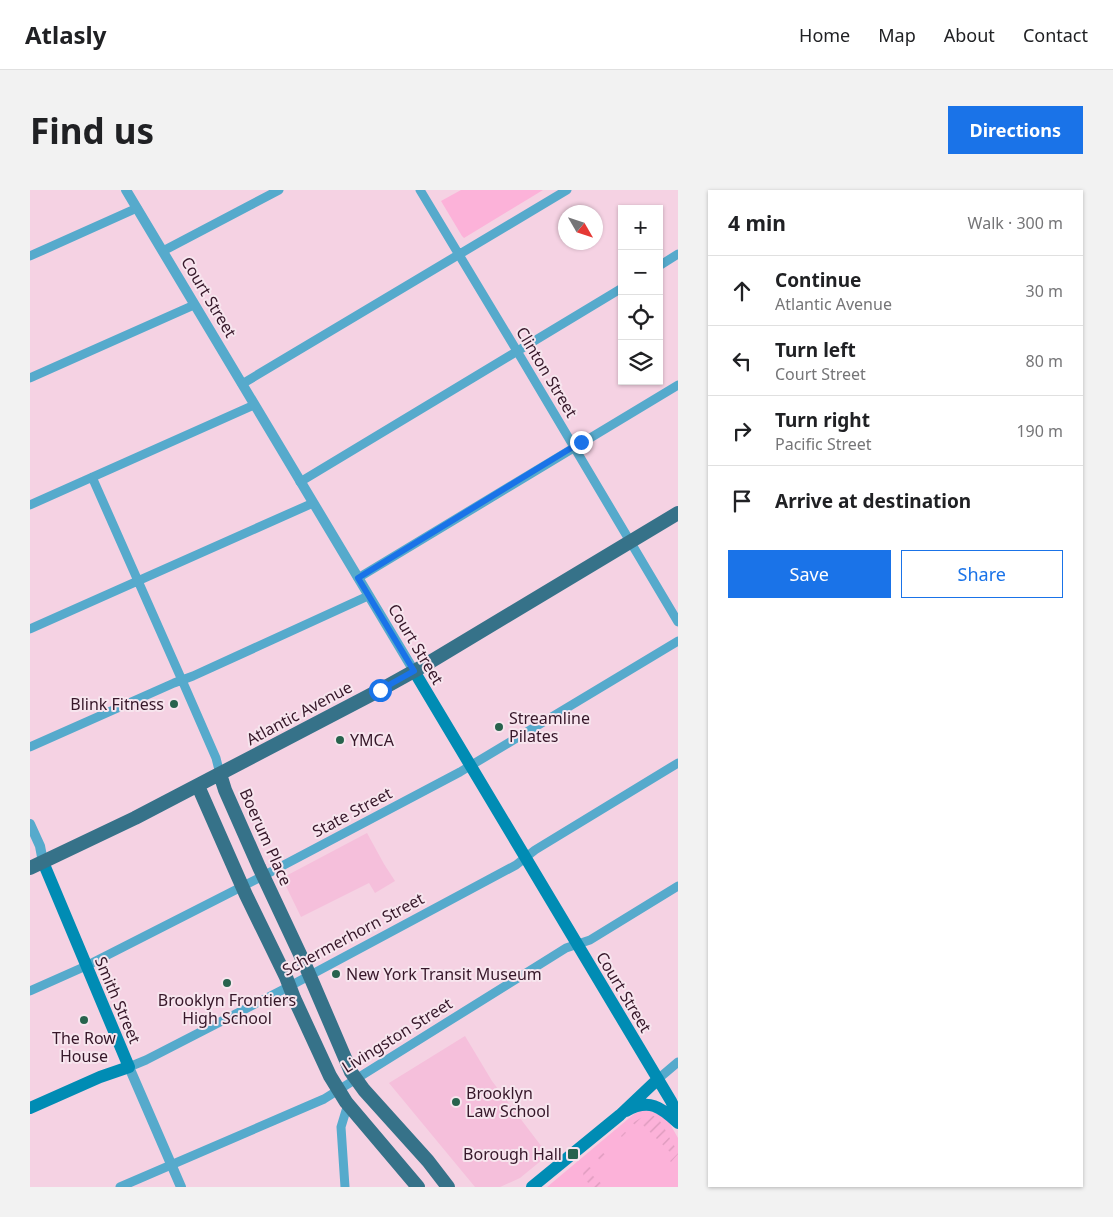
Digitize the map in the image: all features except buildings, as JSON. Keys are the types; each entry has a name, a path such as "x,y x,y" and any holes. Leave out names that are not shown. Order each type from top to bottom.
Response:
{"main road":[{"name":"Atlantic Avenue","path":"36,865 198,786 414,671 678,513"},
{"name":"Court Street","path":"414,671 658,1079 678,1116"},
{"name":"Boerum Place","path":"220,774 262,876 348,1065 364,1090 428,1161 448,1187"},
{"path":"198,786 330,1076 348,1104 418,1187"},
{"name":"Smith Street","path":"36,865 86,966 129,1067"},
{"name":"Schermerhorn Street","path":"30,1108 100,1077 129,1067"},
{"path":"532,1187 620,1115 658,1079"},
{"path":"620,1115 637,1106 651,1105 661,1108 678,1123"}],"street":[{"name":"Court Street","path":"126,190 414,671"},
{"path":"163,251 279,190"},
{"name":"Clinton Street","path":"420,190 678,622"},
{"path":"242,384 568,190"},
{"path":"30,256 137,208"},
{"path":"663,263 678,254"},
{"path":"300,482 618,290"},
{"path":"30,378 194,305"},
{"path":"358,578 678,385"},
{"path":"30,505 254,405"},
{"name":"Boerum Place","path":"92,477 216,758 220,774"},
{"path":"30,629 313,503"},
{"path":"30,746 368,596"},
{"name":"State Street","path":"30,991 86,966 460,772 678,640"},
{"name":"Schermerhorn Street","path":"129,1067 290,986 516,865 536,850 678,763"},
{"name":"Smith Street","path":"30,824 40,846 36,865"},
{"name":"Livingston Street","path":"120,1187 324,1099 566,948 590,940 678,886"},
{"path":"658,1079 678,1062"},
{"name":"Smith Street","path":"129,1067 182,1187"},
{"path":"345,1187 341,1127 348,1104"}],"shaded area":[{"path":"461,190 543,190 464,238 441,201"},
{"path":"367,833 395,881 375,893 369,883 301,917 282,878"},
{"name":"Brooklyn Law School","path":"465,1036 492,1081 548,1155 520,1178 500,1187 475,1187 389,1083"},
{"path":"644,1109 666,1117 678,1138 678,1187 547,1187 634,1114"},
{"path":"650,1115 659,1120 667,1133 659,1141 642,1124 625,1141 621,1136 625,1132 629,1135 637,1127 633,1123"},
{"path":"669,1137 678,1152 671,1162 669,1160 673,1155 662,1144"},
{"path":"602,1152 609,1158 592,1175 605,1187 593,1187 584,1179 583,1172 588,1166 592,1169 601,1161 597,1157"}],"place":[{"name":"Blink Fitness","path":"174,704"},
{"name":"Streamline Pilates","path":"499,727"},
{"name":"YMCA","path":"340,740"},
{"name":"New York Transit Museum","path":"336,974"},
{"name":"Brooklyn Frontiers High School","path":"227,983"},
{"name":"The Row House","path":"84,1020"},
{"name":"Brooklyn Law School","path":"456,1102"},
{"name":"Borough Hall","path":"573,1154"}],"route":[{"path":"380,690 414,671 358,578 581,442"}]}
